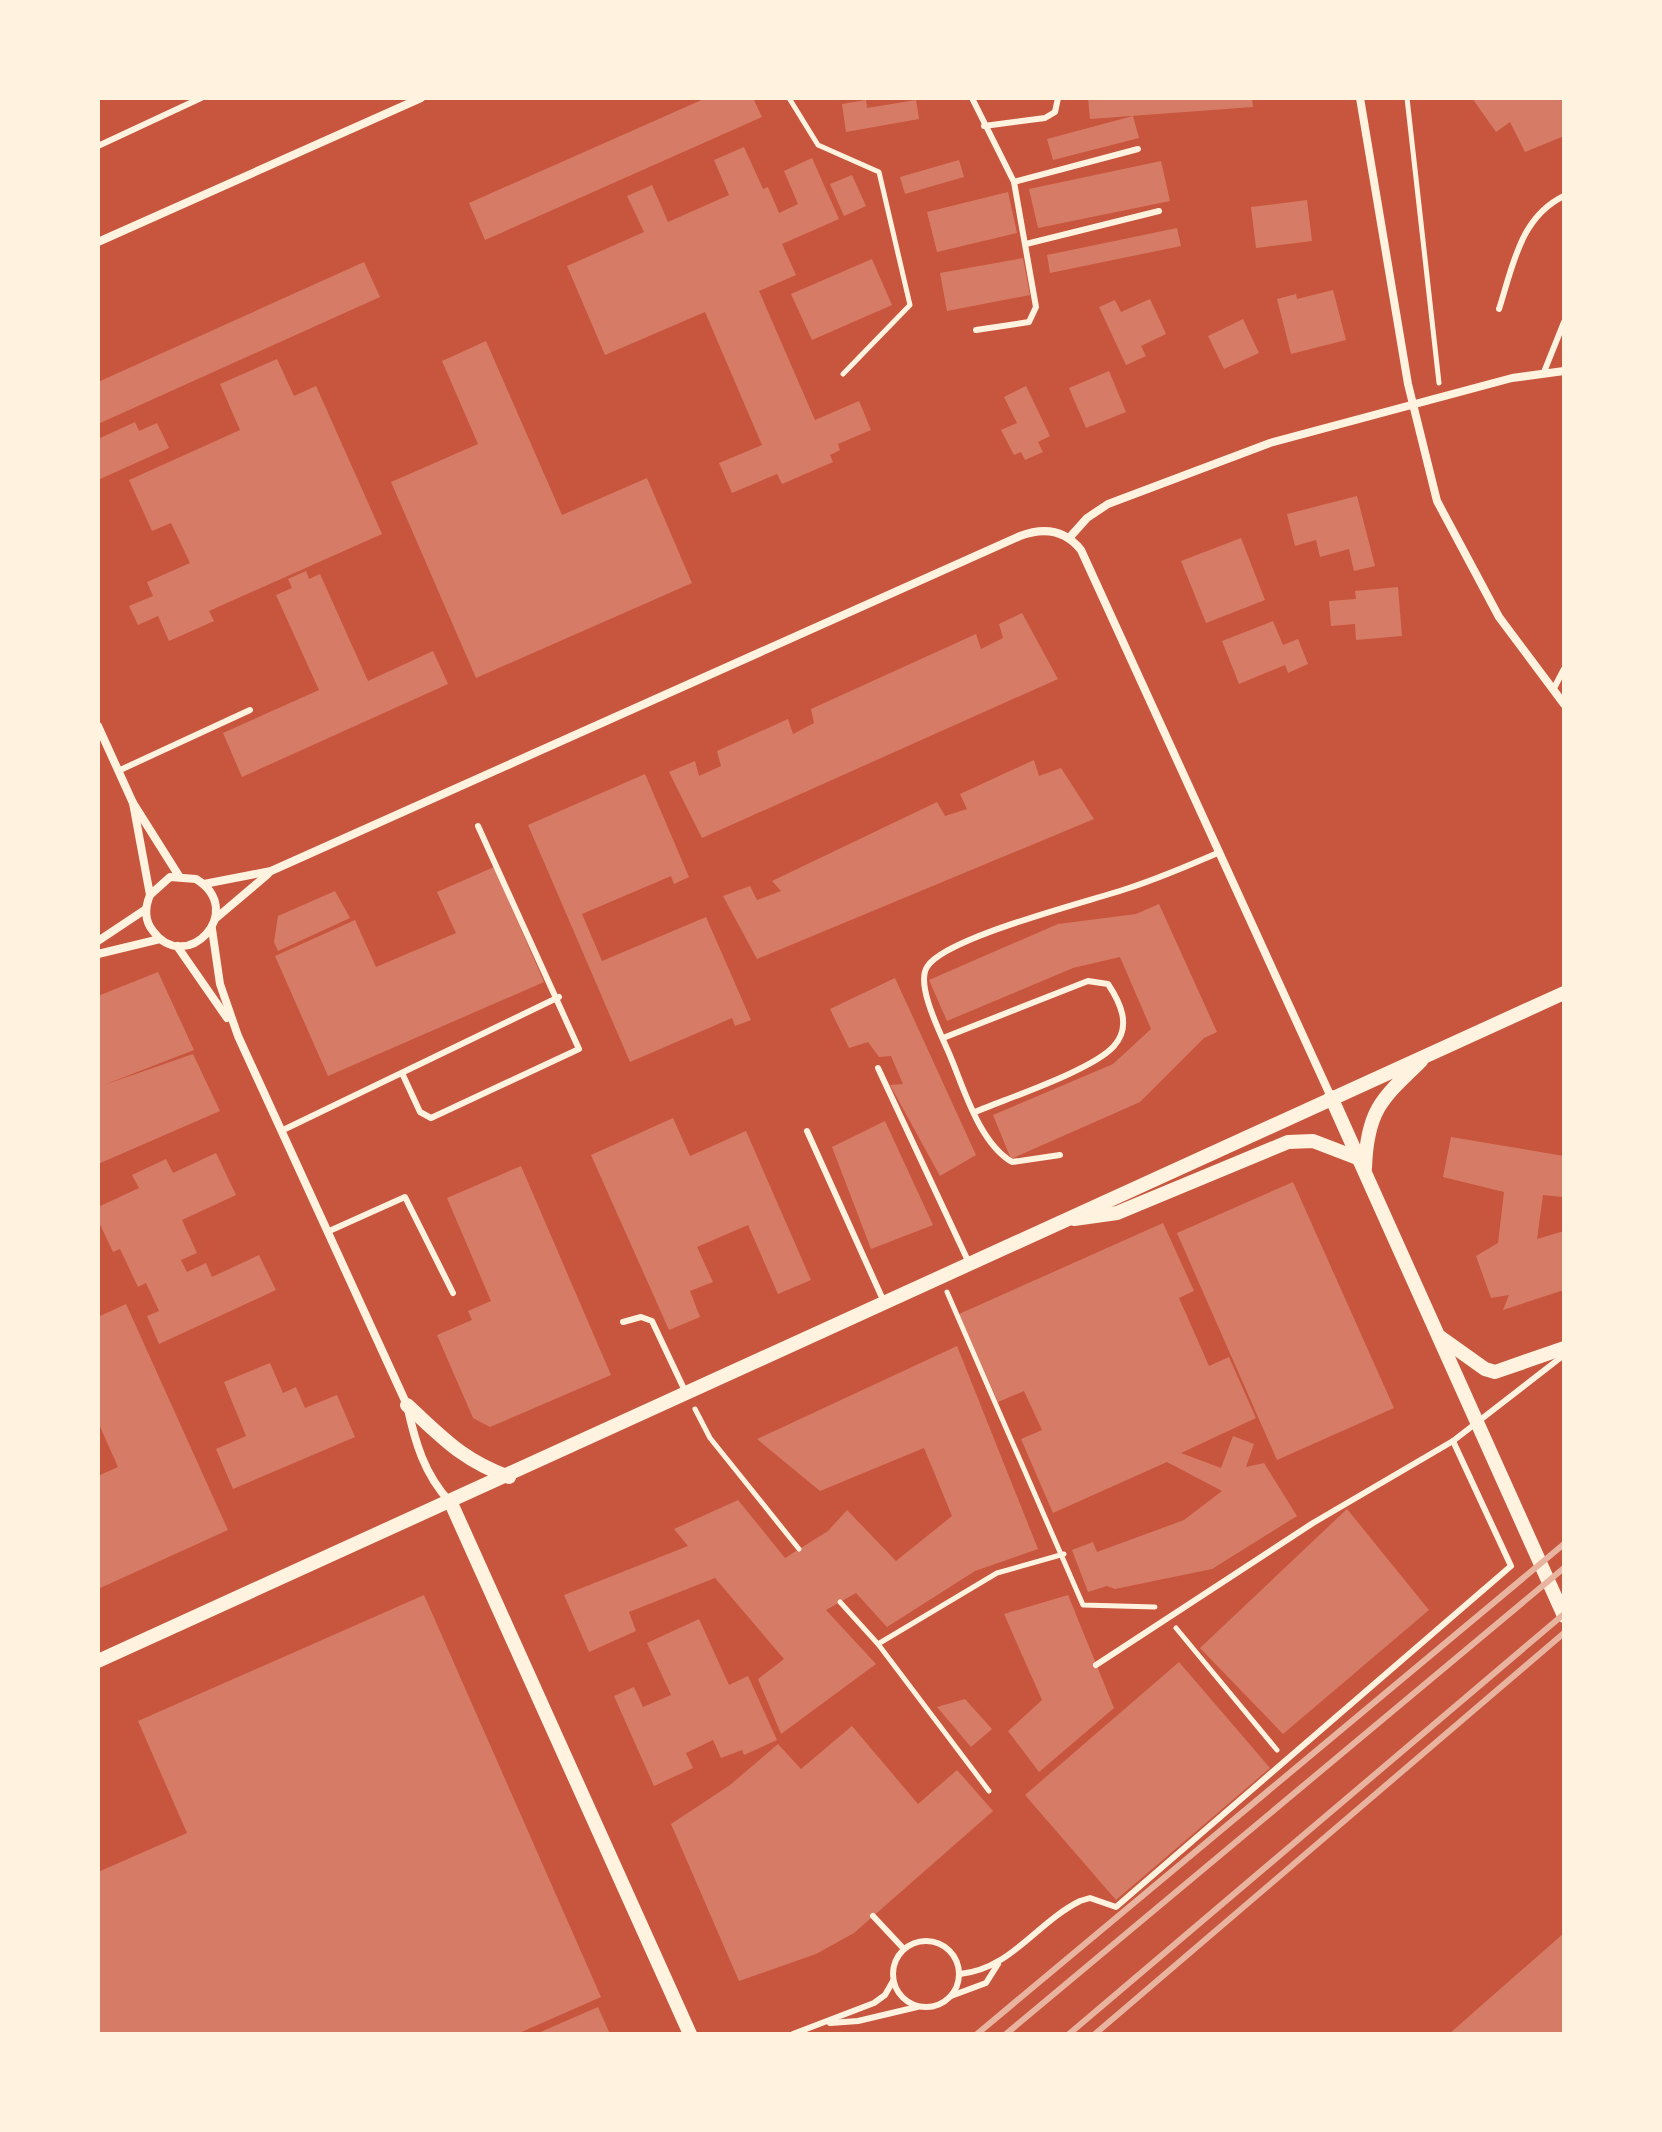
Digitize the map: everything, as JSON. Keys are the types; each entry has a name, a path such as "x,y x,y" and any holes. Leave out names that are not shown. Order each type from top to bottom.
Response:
{"street":[{"path":"98,242 421,98"},
{"path":"1360,98 1412,407 1437,501 1499,617 1564,704"},
{"path":"1070,537 1108,504 1270,443 1544,372 1564,371"},
{"path":"212,929 197,943 177,946 160,939 149,926 146,909 150,895 162,881 179,876 204,884 271,871 1020,536 1058,532 1070,537 1081,550 1220,852 1564,1616"},
{"path":"98,726 133,803 179,876"},
{"path":"133,803 150,895"},
{"path":"215,919 271,871"},
{"path":"204,884 214,899 212,929 220,984 238,1036 407,1405 415,1445 433,1484 451,1503 690,2034"},
{"path":"98,941 146,909"},
{"path":"98,954 160,939"},
{"path":"177,946 238,1036"},
{"path":"98,1661 509,1477 940,1276 1564,993"},
{"path":"1362,1165 1373,1113 1385,1095 1430,1053"},
{"path":"1060,1221 1117,1213 1288,1142 1313,1141 1362,1165"},
{"path":"1440,1337 1485,1369 1495,1372 1564,1348"},
{"path":"407,1405 448,1446 485,1468 509,1477"}],"lane":[{"path":"98,146 201,98"},
{"path":"972,98 1014,182 1035,315 1029,322 976,330"},
{"path":"984,126 1045,118 1055,112 1058,98"},
{"path":"1014,182 1138,149"},
{"path":"1499,309 1527,227 1538,212 1564,196"},
{"path":"1026,244 1159,211"},
{"path":"1544,372 1564,322"},
{"path":"1553,690 1564,669"},
{"path":"118,771 250,710"},
{"path":"402,1073 420,1112 431,1118 574,1054 579,1049 579,1042 559,997 478,826"},
{"path":"1060,1155 1012,1162 993,1145 975,1112 923,988 926,968 942,953 1009,926 1152,881 1220,852"},
{"path":"943,1038 1088,981 1108,984 1121,1004 1123,1026 1116,1045 1097,1059 975,1112"},
{"path":"281,1131 559,997"},
{"path":"878,1068 969,1263"},
{"path":"807,1131 884,1302"},
{"path":"327,1232 405,1197 453,1293"},
{"path":"623,1322 641,1317 652,1321 687,1394"},
{"path":"1096,1665 1313,1523 1453,1441 1564,1355"},
{"path":"826,2023 858,2021 931,2007 986,1983 998,1964 1080,1901 1090,1898 1116,1907 1288,1762 1511,1566 1453,1441"},
{"path":"873,1916 903,1948"},
{"path":"919,2007 899,1994 893,1981 893,1967 903,1948 923,1940 937,1942 949,1949 957,1960 960,1974 951,1996"},
{"path":"960,1974 998,1964"},
{"path":"793,2034 874,2003 885,1995 893,1981"}],"path":[{"path":"789,98 818,145 879,172 910,305 843,374"},
{"path":"1407,98 1441,398"},
{"path":"940,1276 1064,1554 1083,1605 1155,1607 1288,1762"},
{"path":"687,1394 710,1438 799,1549"},
{"path":"878,1644 997,1573 1064,1554"},
{"path":"840,1602 878,1644 989,1791"}],"building":[{"path":"706,98 753,98 762,117 485,240 469,203"},
{"path":"1088,98 1252,98 1253,107 1090,119"},
{"path":"1472,98 1564,98 1564,136 1525,152 1510,122 1496,132"},
{"path":"866,100 867,108 916,100 919,119 846,132 842,104"},
{"path":"1133,116 1139,138 1053,160 1047,139"},
{"path":"744,147 763,189 768,187 779,213 798,204 784,171 812,158 839,219 782,244 796,275 759,291 815,420 859,401 871,430 838,444 840,450 830,455 833,462 782,484 777,474 732,493 719,463 762,445 705,312 605,355 567,266 644,232 627,196 652,185 668,222 729,195 714,160"},
{"path":"959,160 964,177 905,194 900,177"},
{"path":"1161,161 1170,201 1038,228 1029,189"},
{"path":"852,175 866,206 844,216 830,184"},
{"path":"1008,192 1017,233 937,252 927,212"},
{"path":"1307,200 1312,241 1256,248 1251,207"},
{"path":"1177,228 1181,246 1050,273 1047,255"},
{"path":"1023,258 1030,295 947,311 940,273"},
{"path":"872,259 892,305 812,340 791,294"},
{"path":"364,262 380,297 98,424 98,382"},
{"path":"1333,290 1346,340 1291,354 1277,299 1296,294 1297,299"},
{"path":"1150,299 1166,334 1141,346 1146,356 1126,365 1099,307 1115,300 1121,312"},
{"path":"1243,319 1259,353 1224,369 1208,336"},
{"path":"486,341 562,515 647,478 692,583 476,678 391,482 478,444 442,361"},
{"path":"277,359 294,396 316,386 382,534 209,611 214,621 169,641 158,616 138,625 129,606 153,596 147,582 190,563 171,523 152,531 129,480 240,430 220,384"},
{"path":"1109,371 1126,412 1086,428 1069,388"},
{"path":"1026,386 1050,436 1038,442 1043,452 1025,460 1021,452 1014,455 1001,430 1017,423 1004,397"},
{"path":"135,422 139,431 157,423 169,448 98,480 98,439"},
{"path":"1357,496 1375,566 1354,571 1349,549 1320,557 1316,540 1295,546 1287,514"},
{"path":"1241,538 1265,600 1206,623 1181,561"},
{"path":"306,571 309,579 320,574 368,681 433,651 448,684 242,777 223,733 319,690 276,595 292,588 288,579"},
{"path":"1398,587 1402,636 1356,640 1355,624 1331,626 1329,601 1356,599 1355,591"},
{"path":"1022,613 1058,679 702,838 669,772 695,761 699,776 721,766 717,751 788,719 793,734 814,723 811,709 976,634 981,649 1003,638 999,624"},
{"path":"1273,621 1283,645 1298,639 1308,664 1288,673 1285,665 1239,684 1222,641"},
{"path":"1034,760 1039,776 1061,768 1094,819 757,959 723,896 750,886 757,900 781,891 772,881 937,802 945,816 967,809 960,794"},
{"path":"645,774 689,877 674,884 671,876 582,914 602,961 706,917 751,1020 735,1026 732,1018 630,1062 528,825"},
{"path":"494,867 544,982 328,1076 275,956 355,920 376,967 456,933 437,892"},
{"path":"335,891 350,918 278,951 274,942 278,916"},
{"path":"1159,904 1217,1032 1204,1038 1140,1102 1011,1159 993,1115 1113,1064 1151,1029 1120,957 1073,968 947,1021 929,980 1058,924 1136,914"},
{"path":"158,972 194,1050 101,1086 193,1054 220,1111 98,1164 98,996"},
{"path":"895,978 976,1155 940,1176 890,1085 903,1084 891,1056 879,1057 868,1042 849,1048 830,1009"},
{"path":"673,1118 690,1156 746,1131 811,1280 778,1294 748,1225 697,1247 713,1282 690,1291 700,1317 669,1330 591,1155"},
{"path":"885,1121 933,1225 871,1249 832,1147"},
{"path":"1451,1137 1564,1156 1563,1197 1543,1195 1537,1239 1564,1231 1564,1290 1503,1310 1509,1295 1491,1298 1476,1256 1498,1243 1504,1192 1443,1177"},
{"path":"216,1153 236,1195 182,1220 197,1253 181,1260 187,1272 206,1263 212,1277 259,1255 276,1290 159,1344 147,1316 159,1311 146,1283 138,1287 120,1249 113,1252 98,1220 98,1207 139,1188 132,1175 166,1159 173,1173"},
{"path":"521,1166 611,1375 490,1427 473,1418 437,1335 472,1320 468,1311 491,1301 447,1198"},
{"path":"1293,1182 1394,1408 1277,1460 1177,1233"},
{"path":"1163,1223 1194,1291 1179,1298 1209,1366 1229,1357 1256,1418 1181,1453 1221,1468 1233,1436 1254,1444 1246,1467 1264,1463 1297,1516 1212,1569 1115,1589 1107,1586 1088,1592 1072,1550 1093,1542 1097,1552 1184,1520 1222,1491 1167,1462 1053,1513 1021,1439 1042,1430 1024,1391 998,1402 959,1314"},
{"path":"126,1304 228,1530 98,1589 98,1476 118,1467 98,1422 98,1317"},
{"path":"957,1346 1038,1549 975,1571 887,1627 856,1593 826,1610 876,1664 781,1734 758,1679 784,1659 715,1578 629,1612 636,1631 589,1652 564,1595 688,1546 674,1529 738,1500 785,1558 828,1531 847,1510 896,1561 952,1516 924,1448 820,1491 757,1439"},
{"path":"270,1363 283,1393 296,1387 305,1408 337,1395 355,1437 233,1489 216,1449 246,1436 224,1382"},
{"path":"1347,1509 1429,1610 1283,1734 1200,1648"},
{"path":"424,1595 601,1997 517,2034 98,2034 98,1872 187,1833 138,1721"},
{"path":"1068,1595 1114,1708 1039,1772 1008,1731 1042,1700 1004,1614"},
{"path":"699,1619 729,1685 748,1676 777,1740 744,1755 742,1750 721,1758 713,1740 686,1753 693,1768 654,1786 614,1696 634,1687 643,1707 671,1695 647,1643"},
{"path":"1179,1662 1270,1768 1116,1900 1025,1795"},
{"path":"965,1699 992,1729 971,1747 937,1707"},
{"path":"852,1726 918,1804 957,1770 993,1811 854,1933 816,1954 739,1981 671,1824 730,1785 778,1744 801,1769"},
{"path":"1564,1933 1564,2034 1449,2034"},
{"path":"598,2007 610,2034 536,2034"}],"railway":[{"path":"977,2034 1564,1544"},
{"path":"1006,2034 1564,1568"},
{"path":"1069,2034 1564,1614"},
{"path":"1095,2034 1564,1633"}]}
